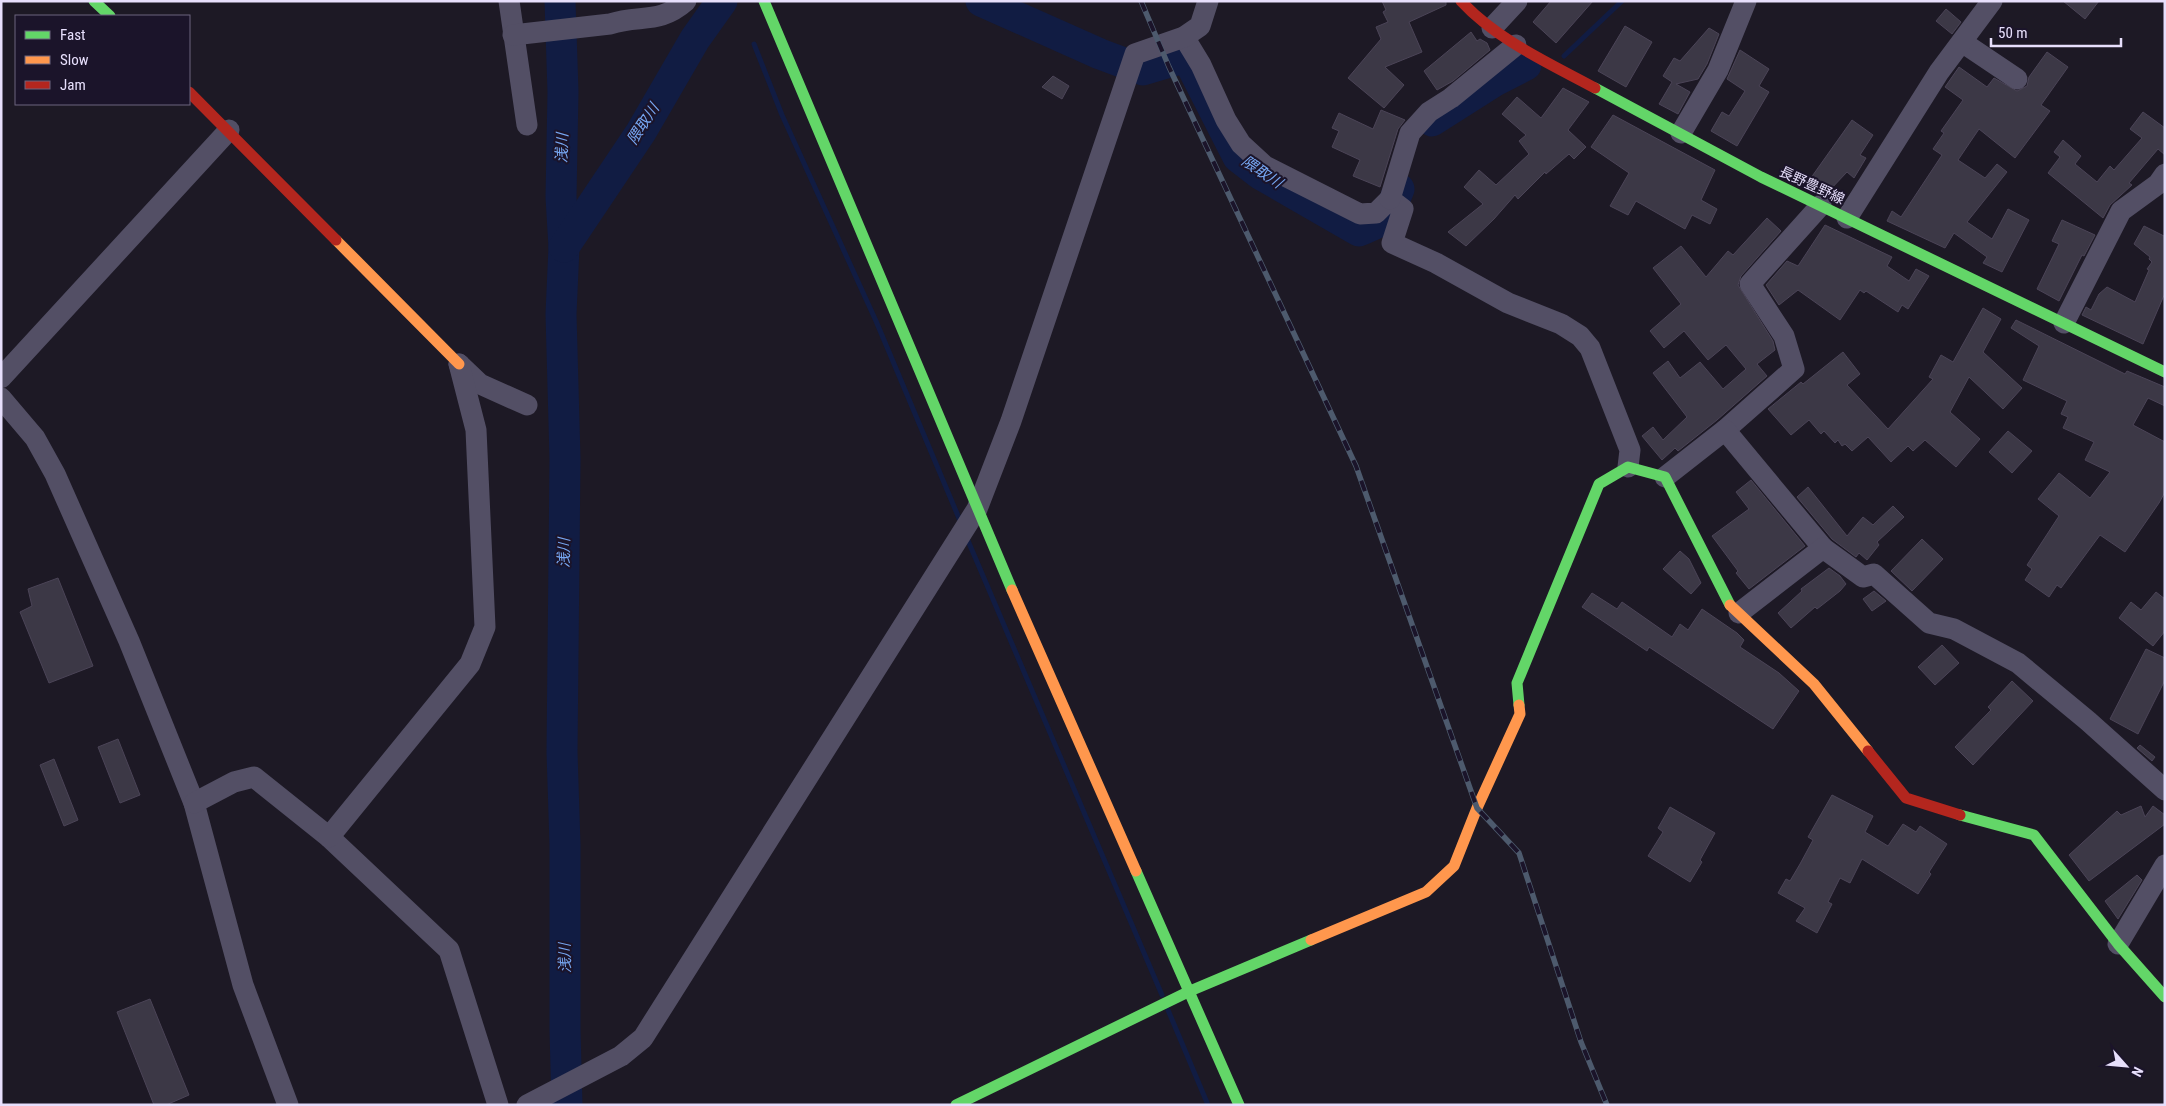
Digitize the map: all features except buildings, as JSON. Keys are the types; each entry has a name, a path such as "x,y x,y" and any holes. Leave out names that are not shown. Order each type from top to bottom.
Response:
{"street":[{"path":"94,1 109,15"},
{"path":"509,1 517,34 527,125"},
{"path":"517,34 610,24 621,20 661,17 686,1"},
{"path":"764,1 977,509 1239,1105"},
{"path":"529,1104 621,1056 643,1038 977,509 1011,421 1135,54 1184,37 1200,26 1208,1"},
{"name":"長野豊野線","path":"1461,1 1516,46 1681,133 1761,178 1821,205 2165,372"},
{"path":"1492,28 1517,1"},
{"path":"1681,133 1718,70 1746,1"},
{"path":"1847,218 1939,72 1992,1"},
{"path":"1184,37 1201,65 1226,120 1240,144 1265,166 1360,214 1376,213 1394,201 1410,133 1429,112 1458,92 1516,46"},
{"path":"1962,42 2018,79"},
{"path":"190,93 229,130 331,237 458,364 480,384 527,405"},
{"path":"1,378 229,130"},
{"path":"2064,323 2122,211 2158,184 2165,174"},
{"path":"1394,201 1403,209 1392,243 1436,263 1508,303 1561,324 1580,336 1590,348 1630,450 1628,467"},
{"path":"1665,478 1725,430 1794,369 1784,336 1750,284 1821,205"},
{"path":"329,837 470,664 485,627 476,430 458,364"},
{"path":"1,398 35,438 55,474 129,642 194,803 243,985 288,1105"},
{"path":"1725,430 1823,548 1863,577 1874,574 1929,623 1954,629 2018,663 2088,721 2165,790"},
{"path":"956,1105 1190,991 1426,892 1454,866 1477,808 1520,714 1517,683 1599,484 1628,467 1665,478 1729,604 1814,684 1906,798 2034,835 2118,944 2165,997"},
{"path":"1739,613 1823,548"},
{"path":"194,803 234,782 254,777 329,837 449,950 498,1105"},
{"path":"2118,944 2165,865"}],"waterway":[{"name":"浅川","path":"560,1 563,92 561,197 564,247 561,314 565,459 562,752 565,845 567,1105"},
{"name":"隈取川","path":"564,247 641,132 695,39 722,1"},
{"name":"隈取川","path":"981,1 1100,54 1143,70 1187,57 1238,157 1260,174 1359,231 1382,220 1386,216 1399,189"},
{"name":"隈取川","path":"1564,56 1622,1"},
{"path":"754,44 782,115 876,321 961,523"},
{"name":"隈取川","path":"1432,121 1495,81 1526,65"},
{"path":"966,536 1162,995"},
{"path":"1168,1010 1208,1105"}],"railway":[{"path":"1141,1 1169,67 1356,466 1477,808 1519,853 1581,1042 1607,1105"}],"traffic: fast":[{"path":"94,1 109,15"},
{"path":"764,1 1012,590"},
{"path":"1595,88 1761,177 2165,372"},
{"path":"1519,705 1517,683 1599,484 1628,467 1665,477 1730,605"},
{"path":"1960,815 2034,835 2118,944 2165,997"},
{"path":"1136,871 1239,1105"},
{"path":"956,1105 1190,991 1311,940"}],"traffic: slow":[{"path":"336,240 459,364"},
{"path":"1012,590 1136,871"},
{"path":"1730,605 1814,684 1868,751"},
{"path":"1311,940 1426,892 1454,866 1477,808 1520,714 1519,705"}],"traffic: jam":[{"path":"1461,1 1475,15 1507,39 1595,88"},
{"path":"190,93 336,240"},
{"path":"1868,751 1906,798 1960,815"}]}
